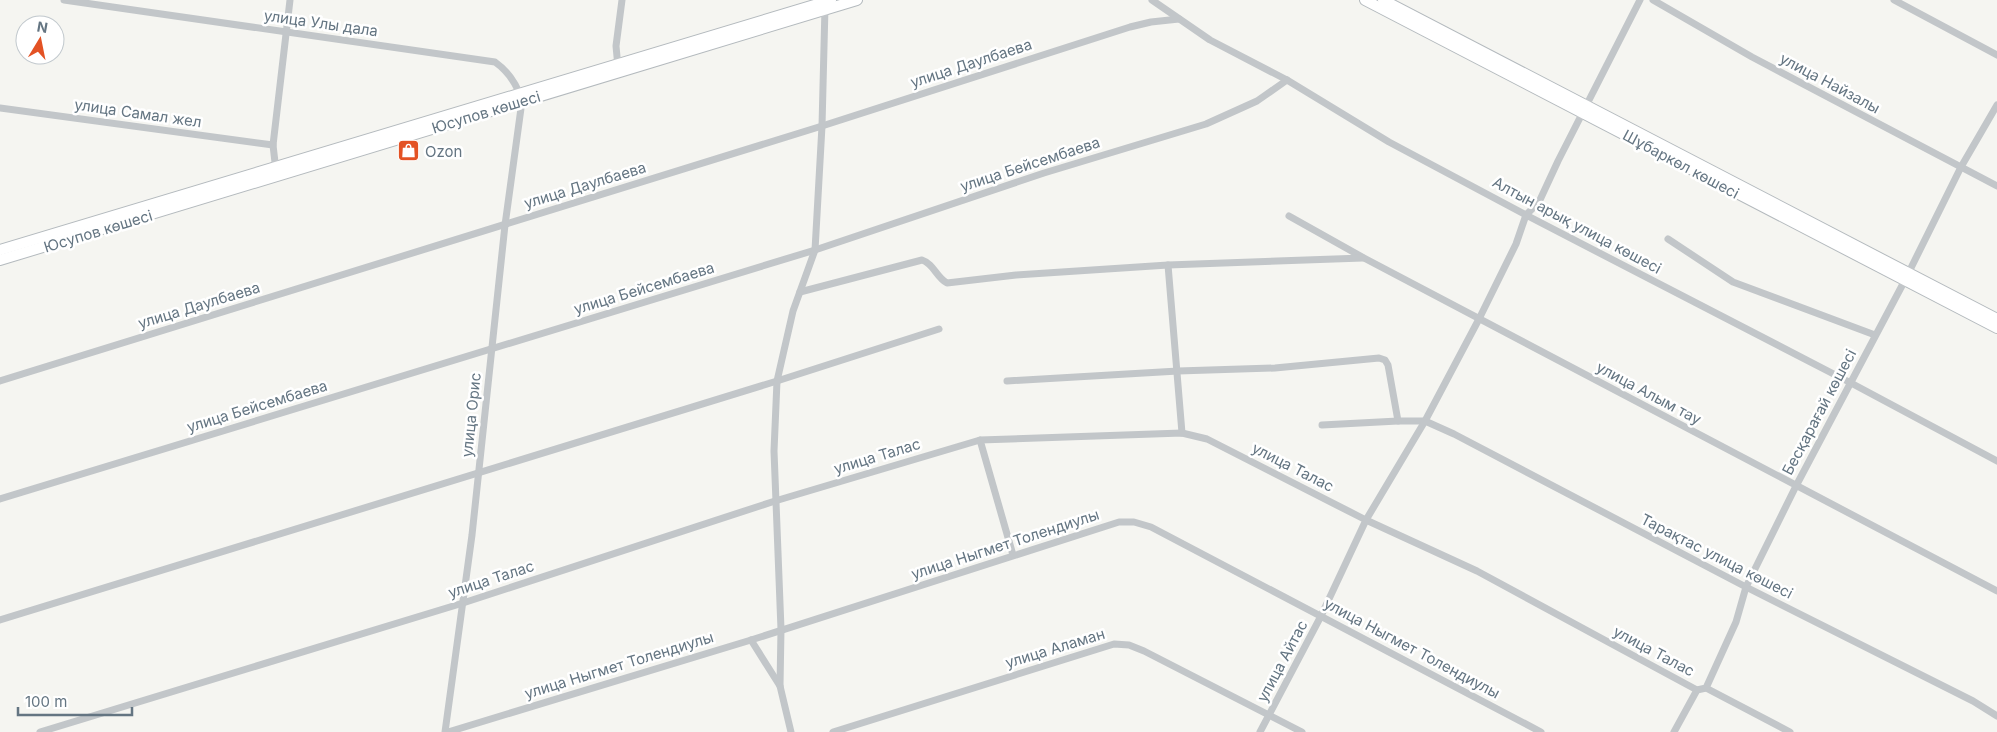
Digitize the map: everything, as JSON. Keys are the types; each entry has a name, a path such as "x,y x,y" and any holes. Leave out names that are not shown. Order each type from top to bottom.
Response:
{"street":[{"name":"улица Улы дала","path":"64,0 495,62 505,69 521,97"},
{"path":"276,172 273,145 290,0"},
{"path":"618,68 616,46 622,0"},
{"name":"Юсупов көшесі","path":"0,260 276,172 827,4 856,0"},
{"name":"Алтын арық улица көшесі","path":"1152,0 1210,40 1287,80 1389,142 1997,461"},
{"name":"Шұбаркөл көшесі","path":"1365,0 1584,109"},
{"name":"Шұбаркөл көшесі","path":"1383,0 1584,109 1907,277 1997,328"},
{"path":"1526,215 1539,202 1640,0"},
{"name":"улица Найзалы","path":"1653,0 1752,57 1997,186"},
{"path":"1894,0 1997,55"},
{"path":"791,732 780,686 781,629 774,451 777,381 793,310 815,250 827,4"},
{"name":"улица Даулбаева","path":"0,380 822,126 1130,27 1151,22 1179,20"},
{"name":"улица Бейсембаева","path":"0,499 815,250 1044,173 1206,124 1258,101 1287,80"},
{"name":"улица Орис","path":"446,732 479,474 504,225 521,97"},
{"name":"Бесқарағай көшесі","path":"1706,688 1736,622 1746,587 1796,486 1907,277 1961,167 1997,106"},
{"name":"улица Самал жел","path":"0,108 273,145"},
{"name":"Юсупов көшесі","path":"0,250 276,172"},
{"name":"улица Айтас","path":"1260,732 1321,616 1366,520 1425,421 1480,319 1516,244 1526,215"},
{"name":"улица Алым тау","path":"1289,216 1364,258 1997,591"},
{"path":"1668,239 1733,282 1875,335"},
{"path":"800,292 922,260 929,262 942,280 947,283 1016,275 1168,265 1364,258"},
{"path":"1168,265 1182,433"},
{"name":"Шұбаркөл көшесі","path":"1907,277 1997,319"},
{"path":"0,620 479,474 939,329"},
{"path":"1007,381 1178,371 1275,368 1379,358 1385,360 1388,364 1398,420"},
{"path":"1322,425 1398,420 1425,421"},
{"name":"Тарақтас улица көшесі","path":"1425,421 1454,434 1746,587 1972,701 1997,716"},
{"name":"улица Талас","path":"40,732 55,730 463,603 775,502 980,440 1182,433 1207,439 1366,520 1478,571 1697,690"},
{"path":"980,440 1013,555"},
{"name":"улица Ныгмет Толендиулы","path":"446,732 751,640 1118,522 1134,522 1151,526 1541,732"},
{"path":"751,640 780,686"},
{"name":"улица Аламан","path":"833,732 1114,644 1129,645 1144,651 1302,732"},
{"path":"1674,732 1697,690 1706,688 1790,732"}],"place":[{"name":"Ozon","path":"409,151"}]}
